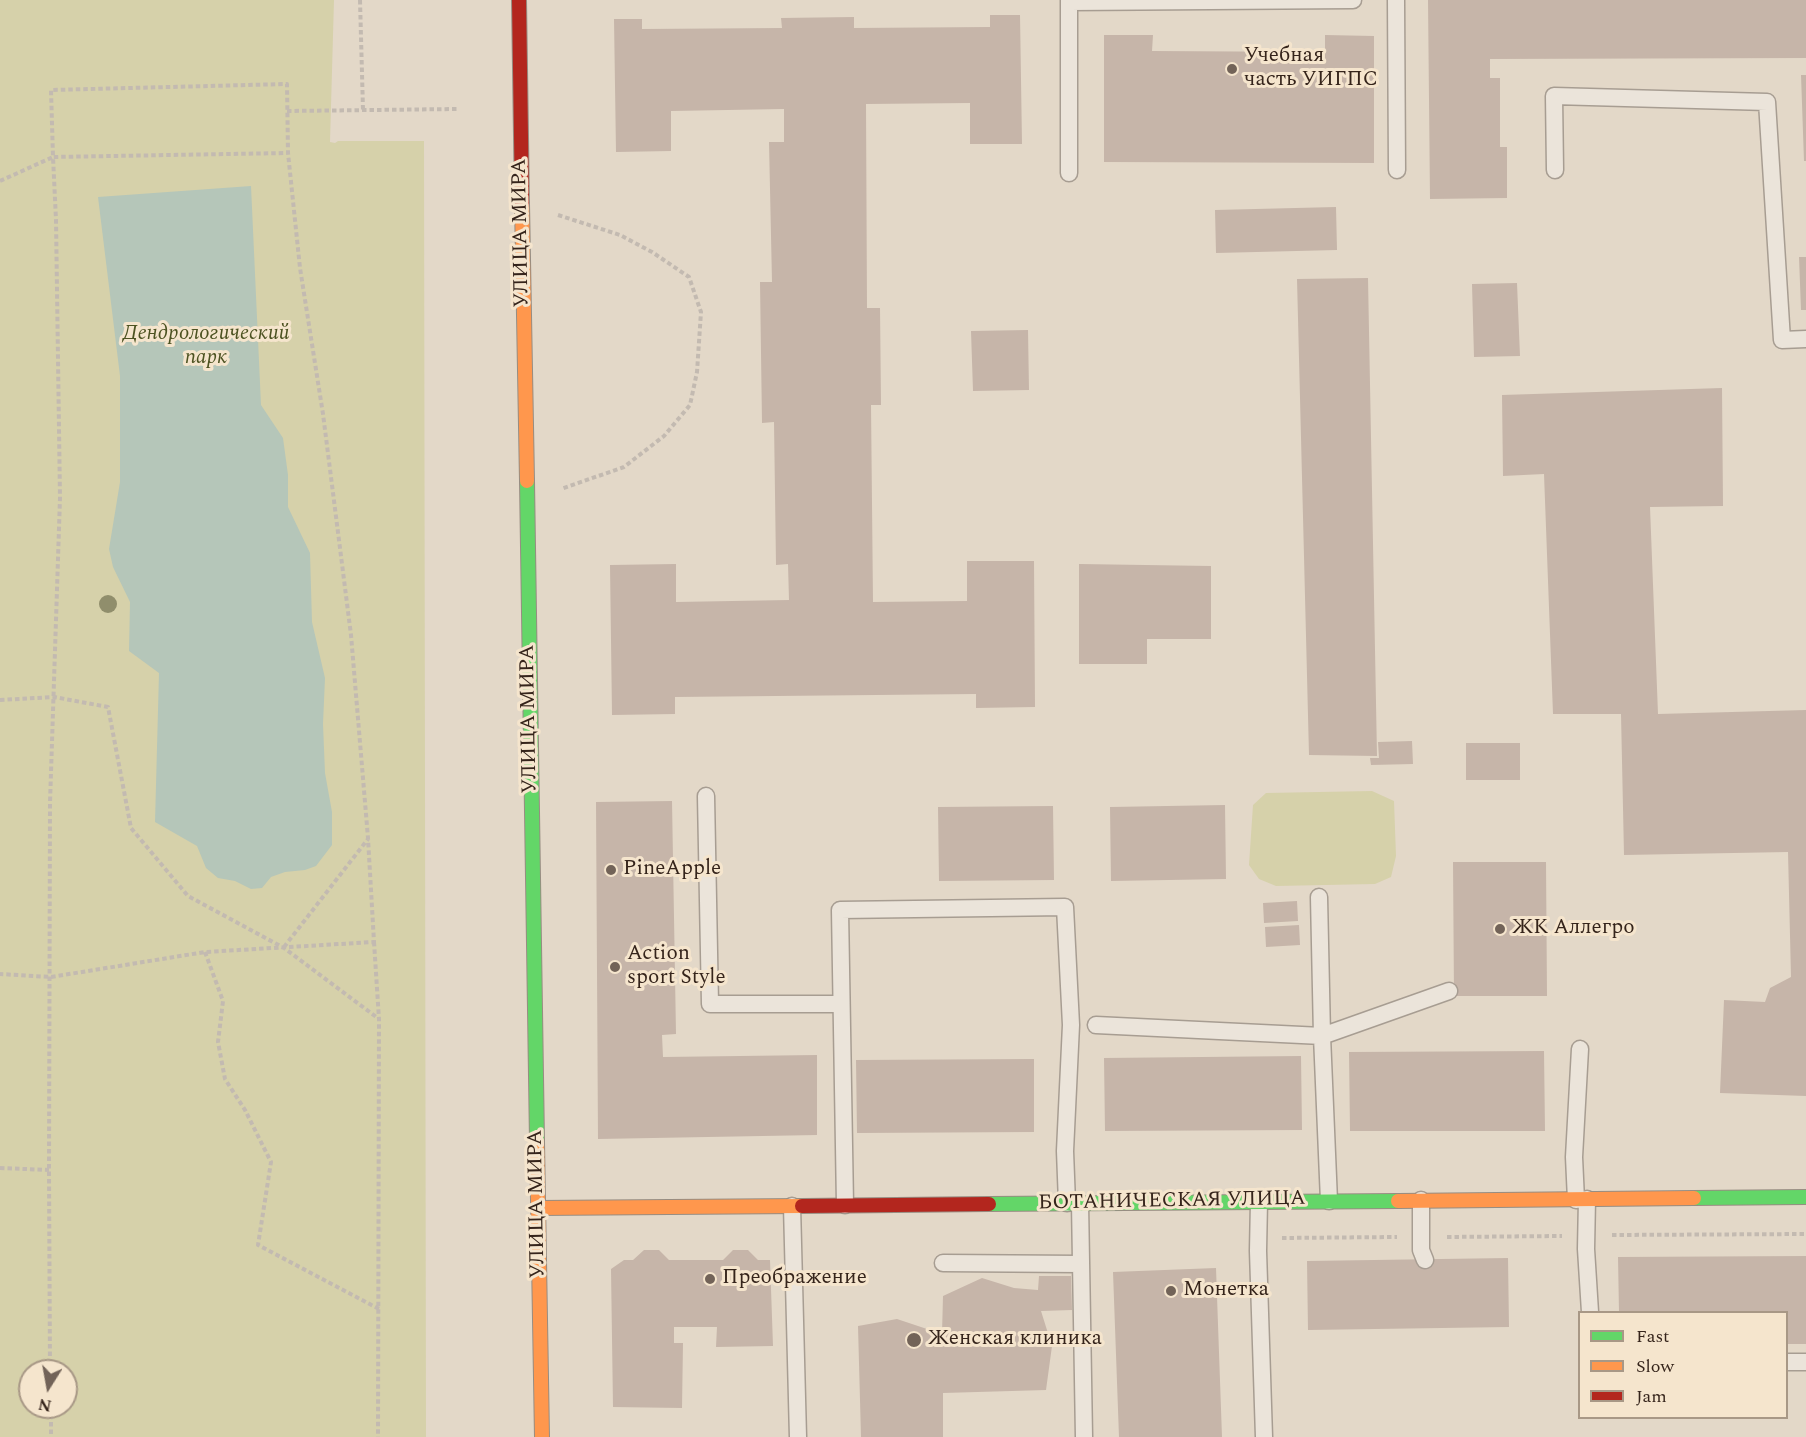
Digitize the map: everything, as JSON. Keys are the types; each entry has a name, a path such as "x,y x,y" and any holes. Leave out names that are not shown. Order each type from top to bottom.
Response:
{"street":[{"name":"УЛИЦА МИРА","path":"519,0 542,1437"},
{"name":"БОТАНИЧЕСКАЯ УЛИЦА","path":"538,1208 1806,1197"}],"lane":[{"path":"1069,172 1069,1 1353,0"},
{"path":"1396,0 1397,170"},
{"path":"1555,170 1554,96 1767,102 1782,340 1806,339"},
{"path":"706,796 710,1004 841,1004"},
{"path":"1319,897 1329,1201"},
{"path":"846,1205 840,910 1065,907 1071,1025 1065,1151 1074,1203 1080,1264 1084,1437"},
{"path":"1096,1025 1322,1036 1449,991"},
{"path":"1580,1049 1574,1157 1586,1236 1590,1311"},
{"path":"1421,1200 1420,1250 1425,1260"},
{"path":"1259,1201 1258,1251 1264,1437"},
{"path":"792,1206 798,1437"},
{"path":"943,1263 1080,1264"},
{"path":"1788,1362 1806,1362"}],"path":[{"path":"360,0 363,110"},
{"path":"50,1359 48,1170 51,977 50,803 60,498 56,220 51,90 287,84 288,153 300,268 323,414 331,492 351,635 368,838 379,1019 378,1437"},
{"path":"287,111 458,110"},
{"path":"0,181 53,157 288,153"},
{"path":"554,491 624,467 664,436 690,405 697,372 701,312 689,277 652,252 620,235 558,214"},
{"path":"0,700 54,697 108,707 131,828 188,896 284,948 379,1019"},
{"path":"284,948 368,838"},
{"path":"0,974 51,977 205,952 374,942"},
{"path":"205,952 223,1001 218,1042 225,1079 245,1110 271,1162 258,1245 379,1310"},
{"path":"0,1168 48,1170"},
{"path":"1258,1251 1266,1238 1806,1234"},
{"path":"51,1419 51,1437"}],"green space":[{"name":"Дендрологический парк","path":"0,0 334,0 330,142 424,141 426,1437 0,1437"},
{"path":"1372,791 1394,801 1396,856 1391,877 1375,884 1276,886 1259,879 1249,865 1253,805 1266,793"}],"shaded area":[{"path":"251,186 261,405 283,438 288,475 288,507 310,553 312,622 325,678 323,724 325,773 332,812 332,845 316,866 305,870 285,872 271,877 262,888 251,889 235,881 218,878 206,868 197,846 155,822 159,673 129,651 130,602 113,567 109,549 120,482 120,376 98,197"}],"building":[{"path":"1428,0 1806,0 1806,58 1490,59 1490,78 1500,78 1500,147 1507,147 1507,198 1430,199"},
{"path":"990,15 1020,15 1022,144 970,144 970,103 866,104 867,308 880,308 881,405 871,405 873,602 967,601 967,561 1034,561 1035,707 976,708 976,694 675,697 675,714 612,715 610,565 676,564 676,602 789,600 788,564 776,565 774,422 762,423 760,282 772,282 769,142 784,142 784,109 671,111 671,151 616,152 614,19 642,19 642,29 782,28 781,18 854,17 854,28 990,27"},
{"path":"1104,35 1153,35 1152,51 1325,52 1325,35 1374,36 1374,163 1104,162"},
{"path":"1801,75 1806,75 1806,161 1804,161"},
{"path":"1336,207 1337,250 1216,253 1215,210"},
{"path":"1799,257 1806,257 1806,310 1801,310"},
{"path":"1368,278 1377,756 1309,755 1297,279"},
{"path":"1517,283 1520,356 1474,357 1472,284"},
{"path":"1028,330 1029,390 973,391 971,331"},
{"path":"1722,388 1723,506 1650,507 1658,714 1806,710 1806,1096 1720,1093 1724,1000 1765,1002 1770,988 1791,977 1788,852 1624,855 1621,714 1553,714 1544,474 1503,476 1502,395"},
{"path":"1079,564 1211,566 1211,639 1147,639 1147,664 1079,664"},
{"path":"1412,741 1413,764 1371,765 1370,758 1379,758 1378,742"},
{"path":"1466,743 1520,743 1520,780 1466,780"},
{"path":"672,801 676,1034 662,1035 663,1057 817,1055 817,1135 598,1139 596,802"},
{"path":"1225,805 1226,879 1111,881 1110,807"},
{"path":"1053,806 1054,880 939,881 938,807"},
{"name":"ЖК Аллегро","path":"1453,862 1546,862 1547,996 1454,996"},
{"path":"1297,901 1298,921 1264,923 1263,903"},
{"path":"1299,925 1300,945 1266,947 1265,927"},
{"path":"1544,1051 1545,1131 1350,1131 1349,1052"},
{"path":"1301,1056 1302,1130 1105,1131 1104,1058"},
{"path":"1034,1059 1034,1132 857,1133 856,1060"},
{"path":"644,1250 659,1250 669,1260 723,1260 733,1250 748,1250 758,1260 770,1260 773,1346 716,1347 717,1327 674,1327 674,1343 683,1343 682,1408 613,1407 611,1269 624,1260 633,1260"},
{"path":"1806,1256 1806,1344 1788,1344 1788,1311 1619,1311 1618,1257"},
{"path":"1508,1258 1509,1327 1308,1330 1307,1261"},
{"path":"1216,1268 1222,1437 1119,1437 1113,1272"},
{"path":"1039,1276 1071,1276 1072,1310 1041,1311 1052,1346 1046,1390 943,1393 943,1437 861,1437 858,1326 897,1319 942,1334 943,1296 982,1278 1014,1288 1038,1290"}],"traffic: fast":[{"path":"527,481 537,1142"},
{"path":"1694,1198 1806,1197"},
{"path":"989,1204 1398,1201"}],"traffic: slow":[{"path":"522,204 527,481"},
{"path":"537,1142 542,1437"},
{"path":"1398,1201 1694,1198"},
{"path":"538,1208 802,1206"}],"traffic: jam":[{"path":"519,0 522,204"},
{"path":"802,1206 989,1204"}],"place":[{"name":"Учебная часть УИГПС","path":"1232,69"},
{"name":"PineApple","path":"611,870"},
{"name":"ЖК Аллегро","path":"1500,929"},
{"name":"Action sport Style","path":"615,967"},
{"name":"Преображение","path":"710,1279"},
{"name":"Монетка","path":"1171,1291"},
{"name":"Женская клиника","path":"914,1340"}]}
